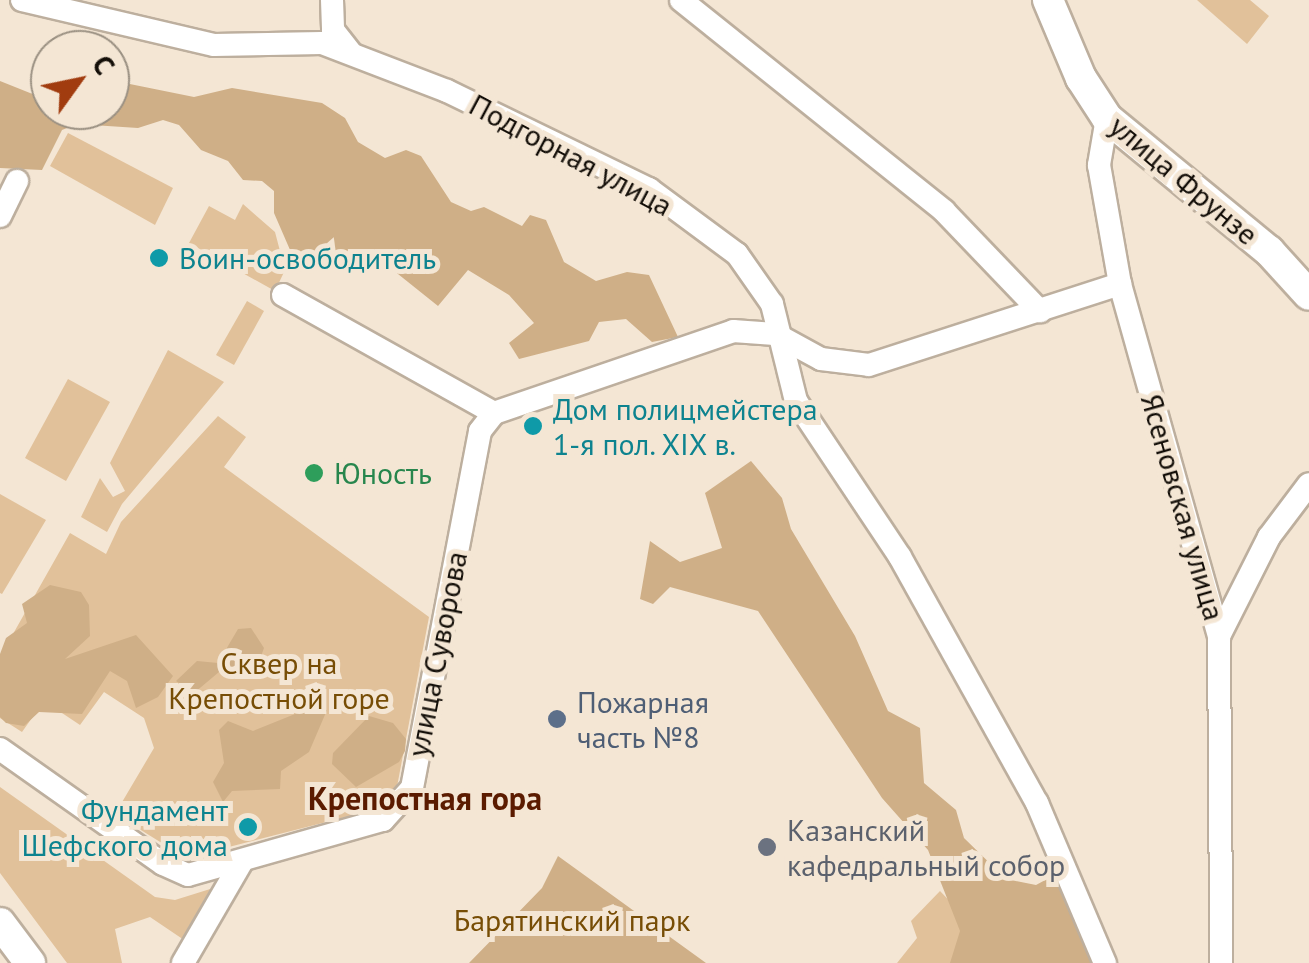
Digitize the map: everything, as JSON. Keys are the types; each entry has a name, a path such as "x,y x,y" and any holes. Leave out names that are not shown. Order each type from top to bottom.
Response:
{"main road":[{"name":"улица Фрунзе","path":"1048,5 1107,118 1240,225 1309,295"},
{"path":"0,923 30,963"}],"street":[{"name":"Подгорная улица","path":"22,0 214,45 322,43 446,91 649,189 738,254 772,304 775,334 796,401 900,557 1036,803 1105,963"},
{"path":"332,0 333,30 351,54"},
{"path":"681,0 944,210 1040,311"},
{"name":"Ясеновская улица","path":"1107,118 1098,165 1120,284 1219,636 1221,963"},
{"path":"0,216 17,181"},
{"path":"283,295 494,413 733,330 775,334 821,359 869,366 1120,284"},
{"name":"улица Суворова","path":"0,749 177,872 241,862 361,829 404,803 480,431 494,413"},
{"path":"1219,636 1269,538 1309,484"},
{"path":"182,963 241,862"}],"green space":[{"path":"1197,0 1250,0 1269,16 1247,44"},
{"path":"0,81 30,93 30,130 62,130 42,170 0,168"},
{"path":"130,84 194,97 232,88 322,103 345,118 358,142 385,158 406,150 421,156 451,202 471,211 484,207 522,226 530,215 546,220 564,262 596,281 627,272 649,275 678,337 652,342 626,319 599,322 589,341 519,359 509,343 534,323 509,295 468,270 438,306 393,270 365,258 297,266 274,213 274,191 262,181 243,180 228,161 201,150 179,125 163,120 130,127"},
{"path":"68,133 173,188 155,225 50,166"},
{"path":"243,204 275,232 285,270 275,291 189,243 209,206 235,220"},
{"path":"247,301 264,311 234,365 216,355"},
{"path":"168,350 224,382 122,504 107,532 81,517 100,478 113,497 125,491 110,463"},
{"path":"68,379 110,402 66,481 25,458"},
{"name":"Сквер на Крепостной горе","path":"218,416 246,437 224,467 429,617 396,792 377,809 186,858 115,814 154,748 144,718 104,692 80,725 44,701 22,732 0,718 0,657 70,533 106,554 121,522"},
{"path":"751,461 782,498 791,529 855,636 888,711 920,728 924,783 956,810 964,838 1006,879 1036,885 1062,871 1092,963 950,963 960,931 928,850 882,798 758,611 670,587 653,604 640,599 650,541 680,562 722,548 705,493"},
{"path":"0,494 46,520 2,594 0,593"},
{"path":"50,585 81,592 89,605 90,636 65,659 136,635 173,676 158,697 136,708 127,681 110,671 82,714 39,712 24,726 6,723 0,717 0,654 6,638 27,623 22,604"},
{"path":"251,628 264,648 257,667 247,674 219,672 194,693 176,681 197,661 218,663 238,629"},
{"path":"305,710 327,710 309,752 281,771 280,789 232,791 223,802 213,782 224,763 219,730 228,721 253,731"},
{"path":"369,716 393,723 406,739 405,751 399,762 356,787 332,764 333,753"},
{"path":"0,787 155,897 175,900 223,885 187,942 150,917 115,929 122,963 67,963 0,873"},
{"name":"Барятинский парк","path":"558,856 706,963 469,963 542,888"},
{"path":"940,891 961,913 981,963 897,963 917,938 911,921"}],"place":[{"name":"Воин-освободитель","path":"159,258"},
{"name":"Дом полицмейстера 1-я пол. XIX в.","path":"533,426"},
{"name":"Юность","path":"314,473"},
{"name":"Пожарная часть №8","path":"557,719"},
{"name":"Фундамент Шефского дома","path":"248,827"},
{"name":"Казанский кафедральный собор","path":"767,847"}],"district":[{"name":"Крепостная гора","path":"425,798"}]}
